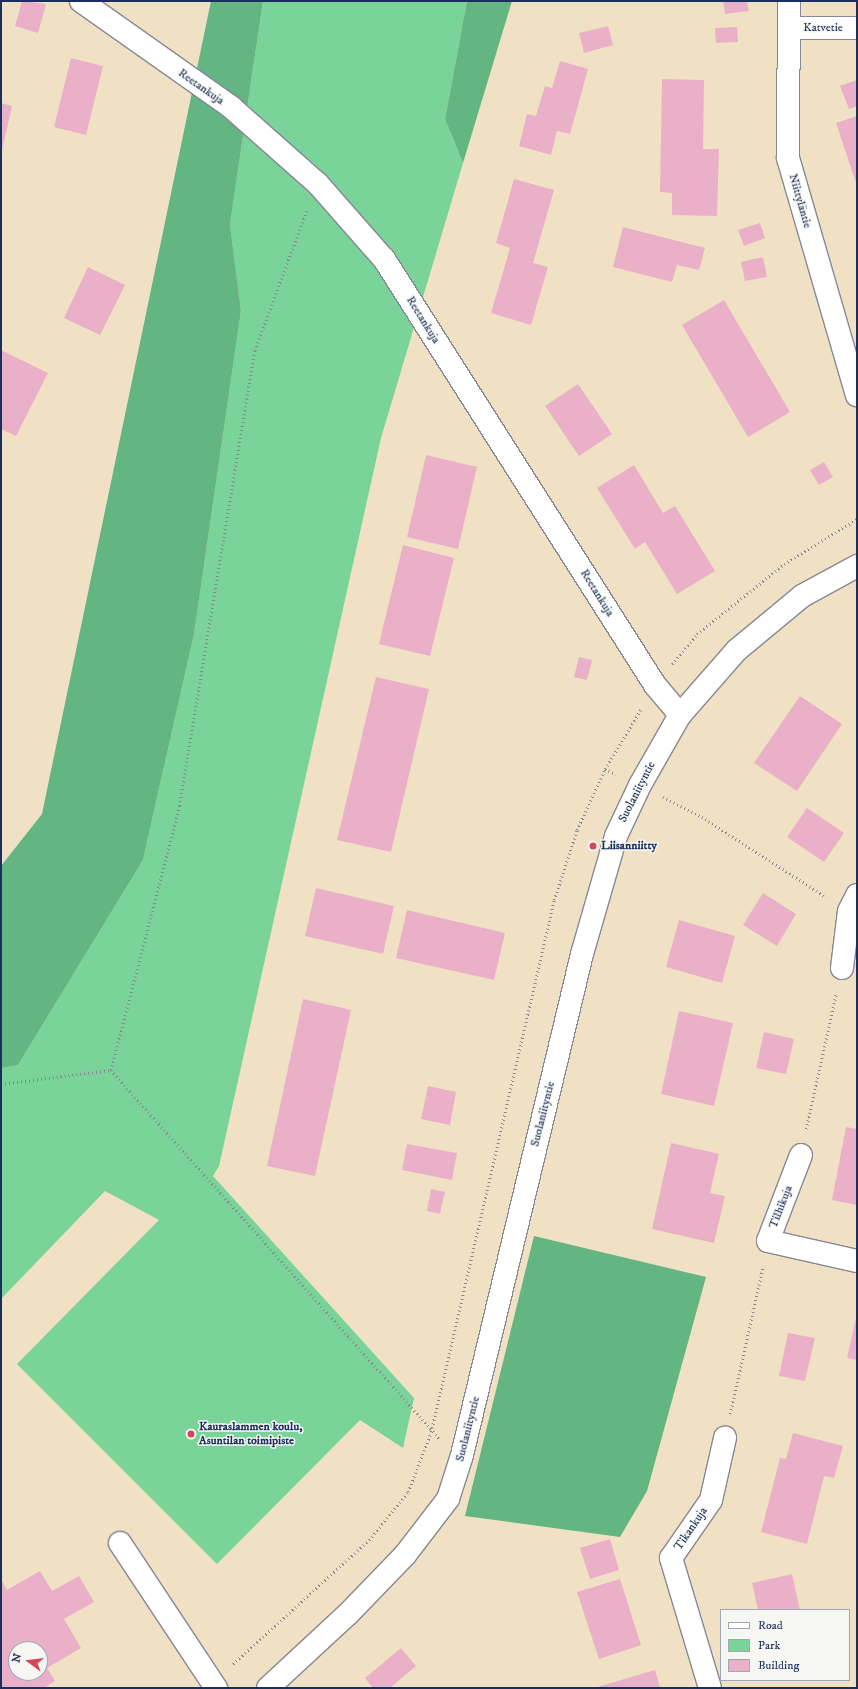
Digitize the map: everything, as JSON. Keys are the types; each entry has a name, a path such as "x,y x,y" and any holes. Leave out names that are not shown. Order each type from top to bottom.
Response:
{"street":[{"name":"Reetankuja","path":"81,1 230,107 318,184 384,259 655,686 680,715"},
{"name":"Niittyläntie","path":"789,1 788,158 857,395"},
{"name":"Katvetie","path":"789,28 857,28"},
{"name":"Suolaniityntie","path":"268,1688 348,1614 405,1555 448,1499 462,1455 582,954 616,836 640,785 680,715 737,650 802,596 857,566"},
{"path":"842,968 853,903"},
{"name":"Tilhikuja","path":"800,1156 768,1240 857,1261"},
{"name":"Tikankuja","path":"710,1688 671,1558 711,1500 725,1438"},
{"path":"120,1543 216,1688"}],"path":[{"path":"111,1070 180,806 255,351 318,184"},
{"path":"605,769 702,817 853,903"},
{"path":"800,1156 842,968"},
{"path":"1,1084 111,1070"},
{"path":"111,1070 431,1432 462,1455"},
{"path":"725,1438 768,1240"}],"green space":[{"path":"211,1 263,1 230,224 241,311 194,634 143,860 18,1065 1,1068 1,866 42,814"},
{"path":"263,1 467,1 445,119 463,163 381,438 219,1166 213,1176 414,1398 403,1448 360,1420 217,1564 17,1364 159,1220 105,1191 1,1299 1,1068 18,1065 143,860 194,634 241,311 230,224"},
{"path":"467,1 512,1 463,163 445,119"},
{"path":"534,1236 706,1277 647,1491 620,1537 465,1516"}],"building":[{"path":"22,1 46,4 38,33 15,26"},
{"path":"723,1 747,1 749,11 725,14"},
{"path":"608,26 613,45 584,53 579,33"},
{"path":"737,27 738,42 716,43 715,28"},
{"path":"71,58 103,66 86,135 54,127"},
{"path":"560,61 588,69 570,134 557,131 551,155 519,146 527,114 536,116 545,86 552,88"},
{"path":"662,79 704,80 703,149 719,149 717,216 672,215 672,193 660,192"},
{"path":"857,80 857,106 849,109 840,86"},
{"path":"1,103 12,106 2,150 1,150"},
{"path":"857,116 857,186 836,123"},
{"path":"514,179 554,190 533,263 548,267 531,325 491,313 510,248 496,243"},
{"path":"760,223 765,238 744,246 738,230"},
{"path":"623,227 705,248 699,270 677,265 672,282 613,267"},
{"path":"763,257 767,277 745,281 741,262"},
{"path":"88,267 125,285 100,335 64,318"},
{"path":"724,300 790,412 748,437 682,325"},
{"path":"1,350 48,373 16,436 1,429"},
{"path":"578,384 612,434 579,456 545,406"},
{"path":"426,455 477,467 458,549 407,537"},
{"path":"824,462 833,477 819,485 810,470"},
{"path":"634,465 663,513 675,506 715,571 677,594 645,542 635,549 597,488"},
{"path":"403,545 454,558 430,656 379,644"},
{"path":"579,657 592,660 587,680 574,677"},
{"path":"376,677 429,689 391,852 337,840"},
{"path":"800,696 842,724 797,791 754,763"},
{"path":"807,808 844,833 824,862 787,837"},
{"path":"316,888 394,906 383,954 305,936"},
{"path":"763,893 796,914 777,946 743,925"},
{"path":"407,910 505,933 494,980 396,958"},
{"path":"679,920 735,936 722,983 666,967"},
{"path":"303,999 351,1010 315,1176 267,1166"},
{"path":"679,1011 733,1023 714,1106 661,1094"},
{"path":"764,1032 794,1039 786,1074 756,1068"},
{"path":"428,1086 456,1092 450,1125 421,1119"},
{"path":"846,1127 857,1129 857,1205 832,1200"},
{"path":"671,1143 719,1154 710,1193 725,1196 714,1243 652,1229"},
{"path":"407,1144 457,1153 452,1180 402,1170"},
{"path":"431,1189 445,1192 440,1214 427,1211"},
{"path":"857,1318 857,1360 847,1358"},
{"path":"788,1333 815,1338 805,1381 779,1376"},
{"path":"793,1433 843,1446 834,1478 824,1476 807,1544 761,1532 780,1458 786,1459"},
{"path":"610,1539 619,1570 590,1579 580,1548"},
{"path":"40,1571 52,1591 79,1576 94,1602 64,1619 81,1648 48,1667 48,1641 8,1641 8,1681 48,1681 48,1670 55,1681 44,1688 1,1688 1,1579 7,1590"},
{"path":"792,1574 800,1609 758,1609 752,1583"},
{"path":"620,1579 641,1645 599,1659 577,1592"},
{"path":"401,1648 416,1666 390,1688 373,1688 365,1678"},
{"path":"655,1670 660,1688 594,1688"}],"place":[{"name":"Liisanniitty","path":"593,846"},
{"name":"Kauraslammen koulu, Asuntilan toimipiste","path":"191,1434"}]}
